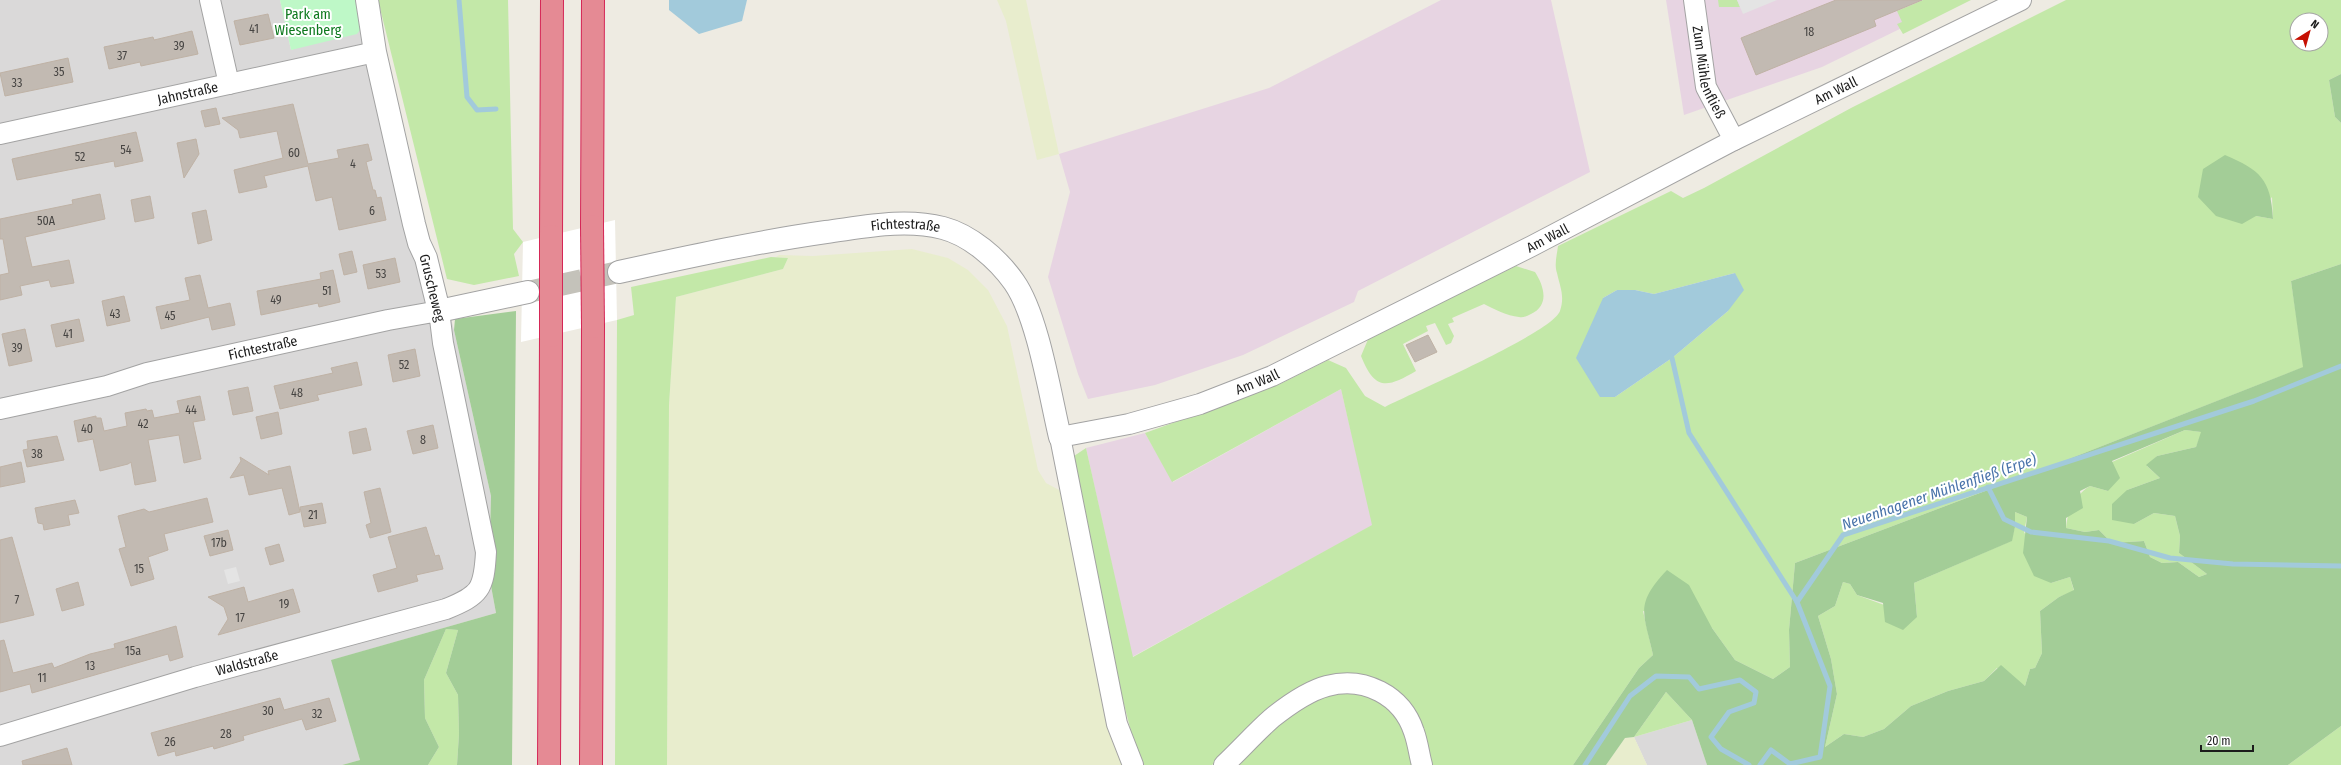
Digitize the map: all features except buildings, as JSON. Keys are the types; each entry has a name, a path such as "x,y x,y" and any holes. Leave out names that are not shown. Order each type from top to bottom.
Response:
{"highway":[{"path":"549,765 552,0"},
{"path":"591,765 593,0"}],"street":[{"path":"210,0 229,84"},
{"name":"Gruscheweg","path":"367,0 375,52 414,224 419,243 426,258 439,311 443,343 486,552 485,578"},
{"name":"Zum Mühlenfließ","path":"1694,0 1706,87 1734,140"},
{"name":"Am Wall","path":"1060,437 1129,424 1200,404 1272,376 1518,253 1734,140 2021,0"},
{"name":"Jahnstraße","path":"0,134 375,52"},
{"name":"Fichtestraße","path":"619,272 746,244 884,224 914,224 944,228 984,251 1000,264 1014,282 1026,304 1034,328 1060,437"},
{"name":"Fichtestraße","path":"0,410 107,386 147,373 388,320 528,292"},
{"path":"1060,437 1117,724 1133,765"},
{"name":"Waldstraße","path":"0,736 221,670 446,609 466,600 476,593 485,578"},
{"path":"1224,765 1273,718 1302,698 1326,686 1349,683 1375,688 1392,699 1405,715 1414,732 1422,765"}],"shaded area":[{"path":"0,0 280,0 291,50 364,25 376,33 454,330 491,496 489,575 496,613 332,660 360,760 342,765 0,765"},
{"path":"1441,0 1551,0 1590,172 1358,291 1354,302 1243,355 1155,385 1088,399 1078,374 1048,277 1070,192 1059,154 1269,88"},
{"path":"1666,0 1959,0 1822,67 1684,115"},
{"path":"1737,0 1777,0 1743,14"},
{"path":"1341,389 1373,525 1132,657 1086,448 1145,433 1173,482"},
{"path":"236,567 240,581 228,584 224,570"},
{"path":"1692,720 1707,765 1647,765 1634,737"}],"green space":[{"name":"Park am Wiesenberg","path":"280,0 358,0 364,25 357,34 291,50"},
{"path":"378,0 508,0 513,229 523,242 514,254 519,276 474,285 447,279"},
{"path":"997,0 1026,0 1059,154 1037,160 1006,21"},
{"path":"1718,0 1737,0 1740,7 1719,7"},
{"path":"1923,0 1971,0 1903,34 1897,24 1902,22 1897,11"},
{"path":"2066,0 2341,0 2341,74 2329,80 2335,117 2341,123 2341,264 2291,281 2304,367 2051,466 1795,563 1789,630 1790,667 1773,679 1735,660 1712,628 1643,611 1653,655 1639,668 1573,765 1430,765 1421,727 1353,674 1239,739 1212,765 1143,765 1137,755 1115,669 1071,458 1086,448 1133,657 1372,525 1341,389 1172,482 1145,433 1280,384 1328,360 1346,368 1365,396 1385,407 1480,362 1533,333 1551,321 1560,311 1562,301 1562,292 1556,270 1558,246 1671,191 1683,198 1851,108","holes":["2272,197 2273,219 2256,216","1735,273 1728,311 1672,358 1615,397 1600,397 1603,298 1617,290 1635,290 1654,294"]},
{"path":"2341,74 2341,123 2335,117 2329,80"},
{"path":"2225,155 2237,160 2255,171 2261,178 2270,194 2273,219 2256,216 2242,224 2216,216 2198,197 2203,169"},
{"path":"912,249 948,258 968,270 988,290 1007,326 1038,470 1046,483 1061,491 1123,765 667,765 669,405 676,297 783,269 788,258 776,257 779,255 813,256"},
{"path":"771,257 788,258 783,269 676,297 669,405 667,765 615,765 617,320 634,315 631,287"},
{"path":"2341,264 2341,726 2288,765 1707,765 1692,720 1666,692 1634,737 1625,738 1606,765 1573,765 1639,668 1653,655 1644,610 1650,592 1667,570 1689,585 1712,628 1735,660 1773,679 1790,667 1789,630 1795,563 2051,466 2303,367 2291,281","holes":["2185,430 2201,432 2196,447 2157,456 2146,465 2160,478 2127,490 2112,504 2112,520 2134,524 2154,513 2175,516 2180,536 2179,553 2207,574 2199,577 2178,562 2162,563 2150,557 2144,541 2112,543 2099,530 2085,532 2066,528 2066,518 2083,508 2080,491 2090,486 2108,491 2120,478 2112,461","2015,512 2027,517 2023,553 2034,576 2051,583 2070,577 2074,590 2059,597 2040,611 2042,653 2035,668 2030,669 2025,686 2001,665 1984,681 1948,691 1911,706 1884,729 1863,737 1844,734 1825,747 1837,694 1831,659 1818,616 1835,606 1843,582 1850,584 1857,595 1883,603 1885,622 1903,630 1917,617 1914,583 2012,541 2015,527"]},
{"path":"1516,266 1535,272 1541,283 1544,295 1541,306 1537,310 1524,317 1520,317 1505,314 1484,304 1452,318 1454,322 1448,324 1454,336 1451,343 1446,345 1435,323 1426,326 1428,331 1403,344 1416,371 1406,377 1390,383 1377,381 1371,376 1361,356 1369,337"},
{"path":"516,311 512,765 457,765 459,734 458,695 446,673 458,630 446,629 424,680 425,718 439,747 428,765 342,765 360,760 331,660 496,613 489,575 491,496 454,330 455,319"},
{"path":"2185,430 2202,432 2196,447 2157,456 2147,466 2160,478 2127,490 2134,524 2154,513 2175,516 2180,536 2179,553 2207,574 2199,577 2178,562 2162,563 2150,557 2144,541 2112,543 2099,530 2085,532 2066,528 2070,509 2085,489 2090,486 2108,491 2112,462"},
{"path":"2015,512 2027,517 2024,532 2051,583 2070,577 2074,591 2059,597 2040,611 2042,653 2035,668 2030,669 2025,686 1997,668 1984,681 1948,691 1911,706 1884,729 1863,737 1844,734 1825,747 1837,694 1831,659 1818,616 1835,606 1843,582 1850,584 1857,595 1917,617 1914,583 2011,541 2015,527"},
{"path":"446,629 458,630 446,673 458,695 459,734 457,765 428,765 439,747 425,718 424,680"},
{"path":"1354,690 1380,701 1396,716 1408,739 1415,765 1235,765 1281,719 1317,697"},
{"path":"1666,692 1692,720 1634,737"},
{"path":"2341,726 2341,765 2288,765"},
{"path":"1634,737 1647,765 1606,765 1625,738"}],"water":[{"path":"669,0 747,0 742,21 699,34 669,10"},
{"path":"1735,273 1744,290 1728,311 1672,358 1615,397 1600,397 1576,358 1603,298 1617,290 1635,290 1654,294"}],"pier":[{"path":"615,220 617,320 521,342 523,242"}],"waterway":[{"path":"459,0 467,97 477,110 496,109"},
{"path":"1672,358 1689,433 1797,602 1830,686 1820,757 1790,764 1771,750 1760,765"},
{"name":"Neuenhagener Mühlenfließ (Erpe)","path":"1797,602 1843,535 2254,401 2341,366"},
{"path":"1988,487 2004,519 2031,532 2109,541 2170,558 2233,564 2341,566"},
{"name":"Neuenhagener Mühlenfließ (Erpe)","path":"1585,765 1630,696 1656,676 1689,677 1699,689 1740,680 1756,692 1754,703 1729,712 1711,737 1721,749 1749,765"}],"tunnel":[{"path":"528,292 619,272"}]}
